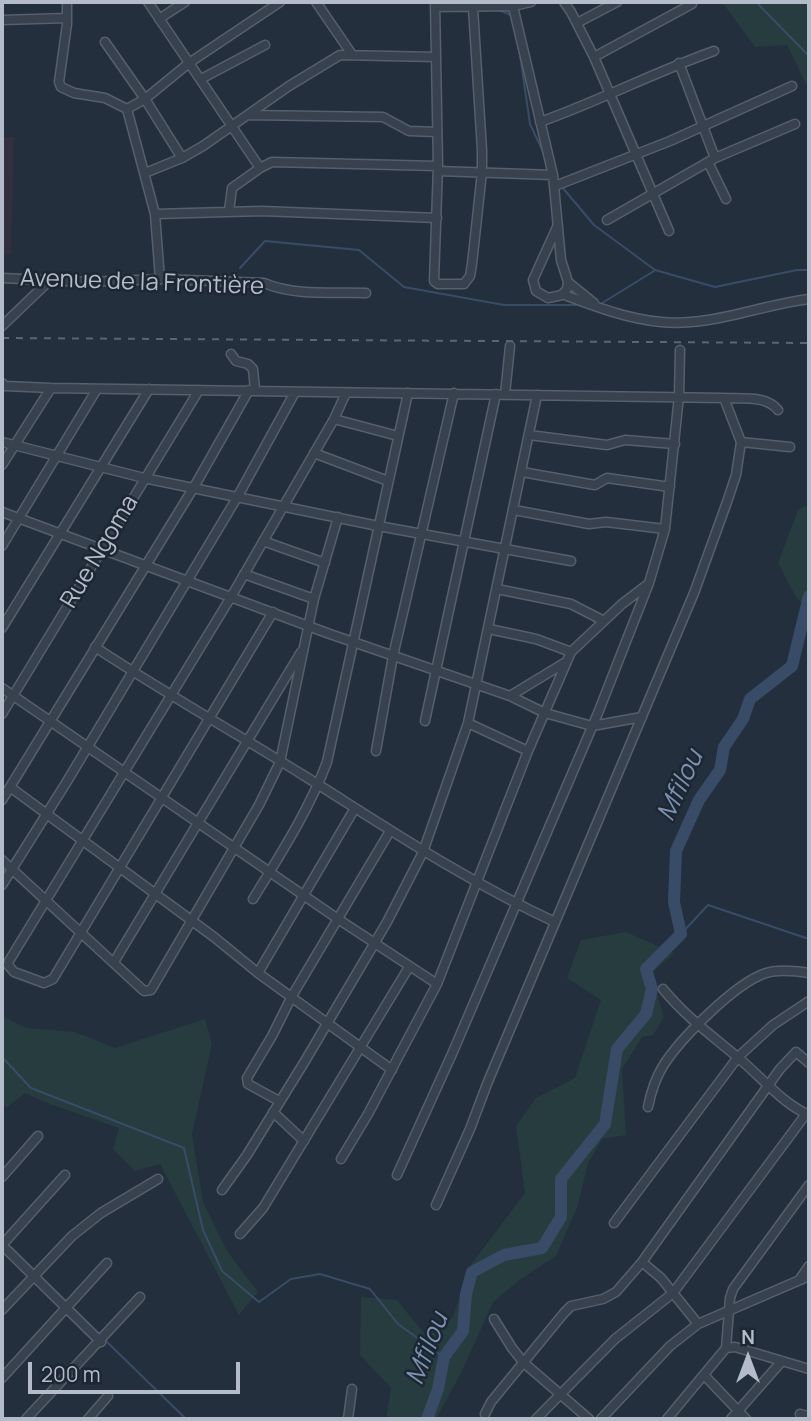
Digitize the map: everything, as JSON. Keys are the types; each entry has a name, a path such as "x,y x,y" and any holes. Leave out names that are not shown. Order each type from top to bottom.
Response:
{"street":[{"path":"67,2 61,87 75,93 105,98 128,108"},
{"path":"148,2 260,168"},
{"path":"159,19 186,2"},
{"path":"128,108 145,99 189,63 280,2"},
{"path":"316,2 351,53"},
{"path":"473,8 482,172 472,264 470,276 464,284 438,284 434,281 438,218 435,5 473,8 531,2"},
{"path":"564,2 611,94 669,231"},
{"path":"577,23 617,2"},
{"path":"512,4 555,186 561,260 568,282 562,295"},
{"path":"594,57 692,4"},
{"path":"2,20 67,19"},
{"path":"105,42 182,158"},
{"path":"201,79 265,45"},
{"path":"540,122 714,51"},
{"path":"145,173 182,158 340,55 351,53 436,57"},
{"path":"680,63 726,199"},
{"path":"555,186 636,155 792,86"},
{"path":"128,108 155,214 160,279"},
{"path":"248,115 383,117 409,131 437,132"},
{"path":"607,220 712,160 795,124"},
{"path":"229,211 232,188 260,168 272,163 553,175"},
{"path":"155,214 229,211 438,218"},
{"path":"557,227 535,271 533,286 548,298 562,295 640,319 676,323 809,299"},
{"name":"Avenue de la Frontière","path":"2,278 49,281 160,279 264,283 291,290 366,293"},
{"path":"2,326 49,281"},
{"path":"568,282 599,307"},
{"path":"425,721 463,541 510,346"},
{"path":"397,1175 452,1054 592,726 649,583 665,528 675,444 680,350"},
{"path":"2,800 252,390 253,369 236,361 231,354"},
{"path":"3,387 679,396 763,400 778,410"},
{"path":"2,465 51,388"},
{"path":"2,546 97,389"},
{"path":"2,628 149,389"},
{"name":"Rue Ngoma","path":"2,714 199,390"},
{"path":"2,886 238,496 295,392"},
{"path":"273,612 82,932 49,982 44,983 10,968 9,961 231,597 334,419 346,393"},
{"path":"253,899 318,786 334,738 408,393"},
{"path":"376,751 393,656 454,393"},
{"path":"222,1190 305,1061 424,852 468,723 537,395"},
{"path":"436,1205 712,544 736,475 741,442 724,398"},
{"path":"334,419 398,436"},
{"path":"529,435 607,444 625,440 675,444"},
{"path":"2,442 144,478 378,526 571,561"},
{"path":"741,442 790,447"},
{"path":"313,453 388,481"},
{"path":"522,471 595,485 607,478 670,487"},
{"path":"514,510 589,524 606,522 665,528"},
{"path":"2,512 60,536 436,672 510,696 545,713 592,726 642,717"},
{"path":"2,860 145,991 154,987 259,804 280,762 314,599 338,517"},
{"path":"263,541 326,563"},
{"path":"244,574 314,599"},
{"path":"341,1159 437,984 528,751 571,652 649,583"},
{"path":"497,589 571,604 604,621"},
{"path":"489,629 536,639 571,652"},
{"path":"95,647 424,852 476,883 555,922"},
{"path":"114,962 303,650"},
{"path":"510,696 566,662"},
{"path":"2,688 374,944 437,984"},
{"path":"468,723 528,751"},
{"path":"10,787 392,1070"},
{"path":"258,973 355,808"},
{"path":"279,1101 248,1084 247,1078 292,996 390,831"},
{"path":"240,1234 263,1208 409,967"},
{"path":"648,1107 651,1091 664,1065 697,1025 731,995 766,973 809,973"},
{"path":"536,1419 615,1339 673,1293 808,1114 768,1086 738,1057 679,1010 663,989"},
{"path":"614,1223 738,1057 773,1025 809,1001"},
{"path":"485,1414 491,1402 571,1306 603,1299 616,1292 642,1262 768,1086 796,1052 809,1063"},
{"path":"273,1112 304,1141"},
{"path":"2,1177 38,1136"},
{"path":"65,1175 2,1245 101,1342"},
{"path":"2,1310 72,1236 101,1213 158,1179"},
{"path":"667,1419 726,1348 733,1289 809,1185"},
{"path":"642,1262 661,1278 698,1324"},
{"path":"2,1378 107,1263"},
{"path":"800,1279 809,1266"},
{"path":"601,1419 670,1346 698,1324 809,1276"},
{"path":"26,1419 101,1342 140,1297"},
{"path":"494,1319 524,1363 589,1419"},
{"path":"726,1348 735,1347 809,1369"},
{"path":"731,1419 782,1361"},
{"path":"704,1375 746,1419"},
{"path":"348,1419 352,1389"},
{"path":"88,1419 108,1396"}],"shaded area":[{"path":"2,137 14,137 11,254 2,254"}],"green space":[{"path":"722,2 809,2 809,90 787,45 755,47"},
{"path":"809,505 809,611 796,597 778,563 798,510"},
{"path":"626,932 674,953 651,974 664,1017 653,1035 642,1037 622,1069 626,1135 602,1139 588,1163 578,1205 556,1256 493,1302 462,1371 436,1419 386,1419 391,1388 360,1355 361,1297 397,1300 427,1337 453,1317 470,1266 525,1193 516,1126 536,1098 575,1078 601,1000 567,978 581,940"},
{"path":"2,1016 26,1028 75,1032 115,1048 205,1019 212,1044 192,1134 203,1202 227,1251 258,1292 239,1315 160,1164 135,1171 113,1149 119,1128 25,1093 6,1108 2,1101"}],"waterway":[{"name":"Mfilou","path":"756,2 809,56"},
{"path":"499,10 513,16"},
{"path":"519,48 530,124 544,154"},
{"path":"562,187 594,225 655,270 715,287 797,270 809,270"},
{"path":"240,268 265,241 359,250 404,287 504,305 580,305"},
{"path":"599,305 654,271"},
{"name":"Mfilou","path":"427,1419 438,1389 444,1357 463,1331 466,1294 472,1272 504,1255 542,1248 561,1217 561,1179 605,1124 617,1049 646,1014 652,989 646,969 681,934 674,902 676,851 699,800 720,770 724,747 743,719 750,699 792,666 809,596"},
{"path":"681,934 708,905 809,939"},
{"path":"2,1057 31,1088 184,1148 203,1230 222,1271 259,1302 291,1279 320,1274 370,1289 398,1324 444,1357"},
{"path":"106,1341 186,1419"}],"railway":[{"path":"2,338 809,343"}]}
